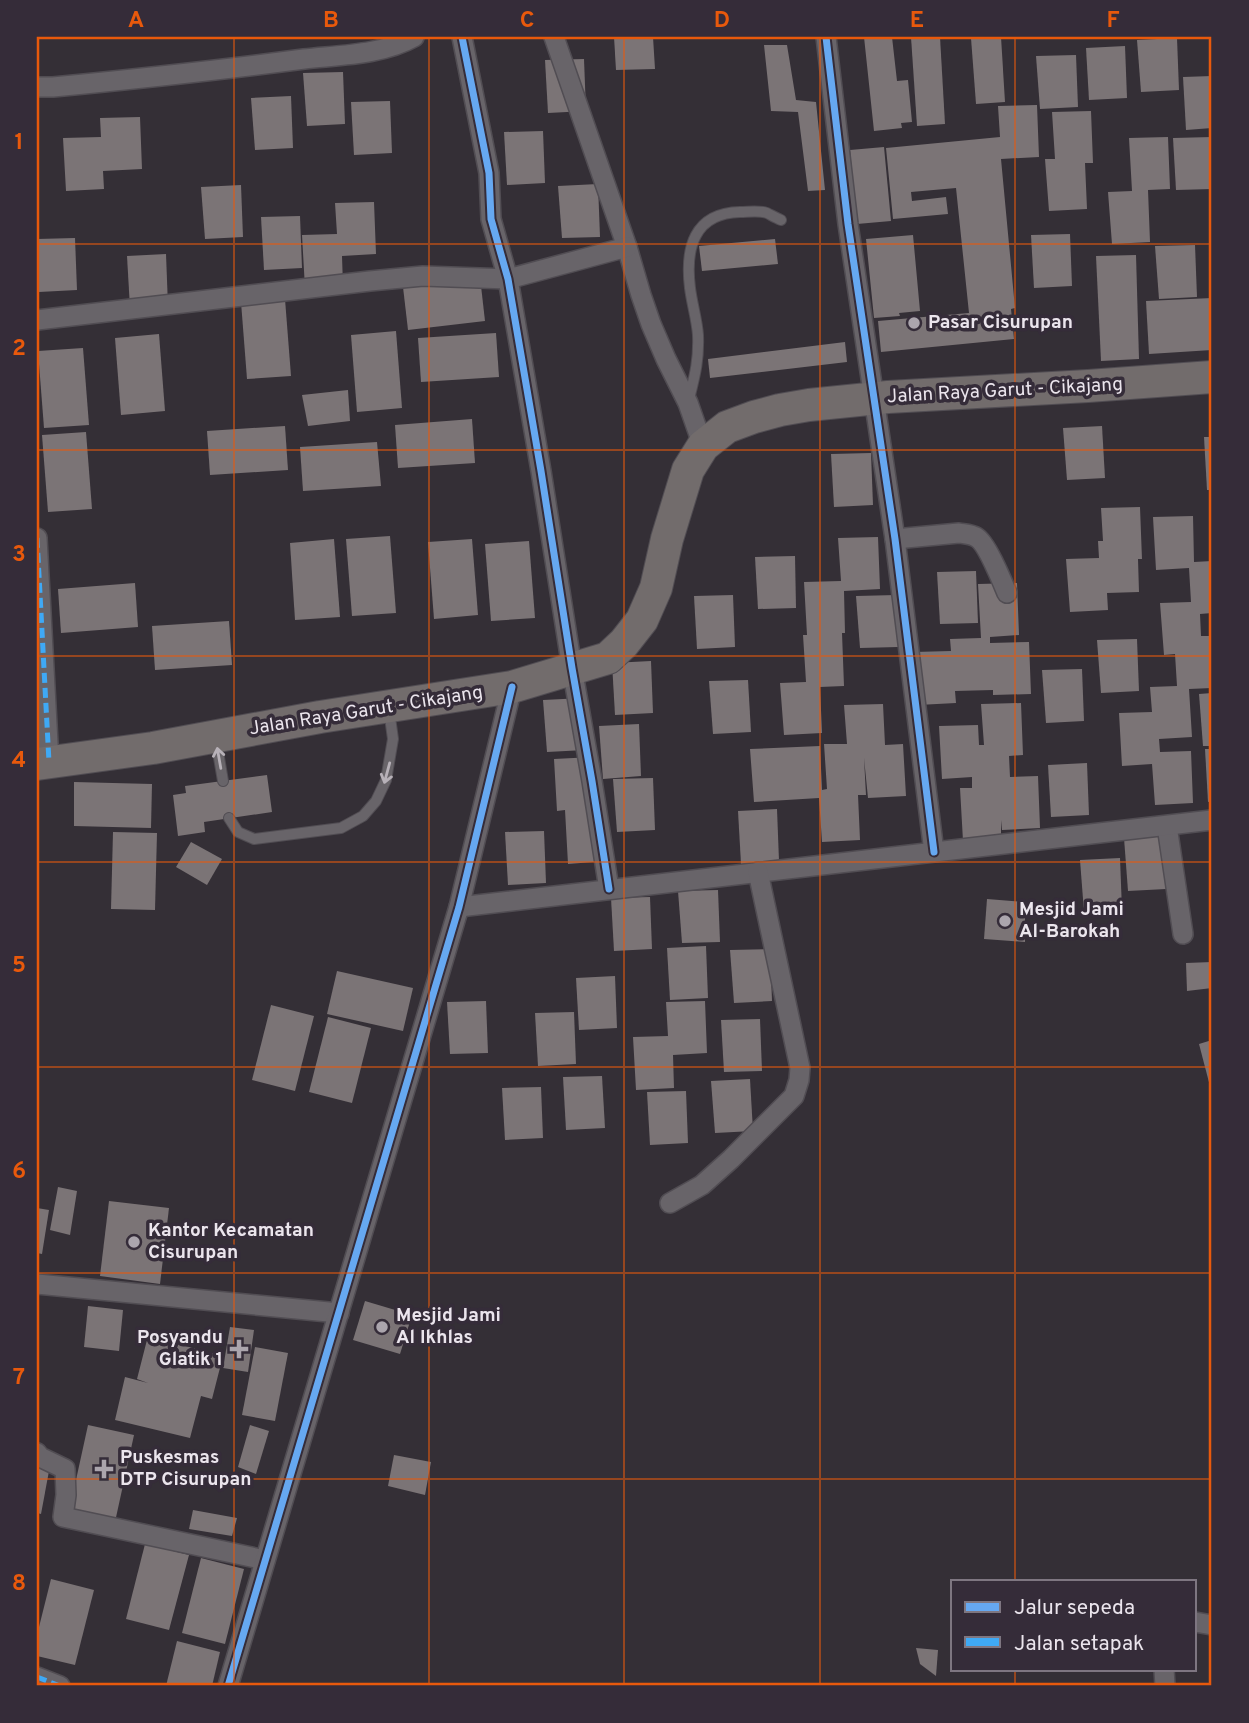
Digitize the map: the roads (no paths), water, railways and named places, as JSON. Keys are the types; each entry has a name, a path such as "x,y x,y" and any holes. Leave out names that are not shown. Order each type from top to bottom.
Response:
{"main road":[{"name":"Jalan Raya Garut - Cikajang","path":"43,763 153,748 512,687 608,658 642,620 656,588 667,539 688,470 703,446 727,426 780,410 809,405 1212,377"}],"street":[{"path":"37,88 239,68 363,52 401,44 414,37"},
{"path":"462,37 489,173 491,219 508,279 609,889"},
{"path":"554,37 628,247 641,295 666,359 688,402 703,446"},
{"path":"826,37 848,225 894,539 934,852"},
{"path":"37,320 396,278 422,276 508,279 628,247"},
{"path":"894,539 959,534 977,537 984,544 1007,593"},
{"path":"37,538 43,763"},
{"path":"228,1686 459,906 512,687"},
{"path":"459,906 1212,820"},
{"path":"1167,825 1183,934"},
{"path":"670,1203 702,1185 731,1158 794,1096 799,1080 800,1068 758,872"},
{"path":"37,1283 339,1312"},
{"path":"37,1453 65,1469 63,1517 265,1559"},
{"path":"37,1677 60,1686"}],"lane":[{"path":"688,402 698,362 698,333 690,286 692,242 700,228 712,217 726,212 765,212 781,220"},
{"path":"229,818 238,832 254,839 341,828 363,816 376,801 386,780 393,739 388,706"},
{"path":"215,736 223,781"}],"place":[{"name":"Pasar Cisurupan","path":"914,323"},
{"name":"Mesjid Jami Al-Barokah","path":"1005,921"},
{"name":"Kantor Kecamatan Cisurupan","path":"134,1242"},
{"name":"Mesjid Jami Al Ikhlas","path":"382,1327"},
{"name":"Posyandu Glatik 1","path":"239,1349"},
{"name":"Puskesmas DTP Cisurupan","path":"104,1469"}]}
